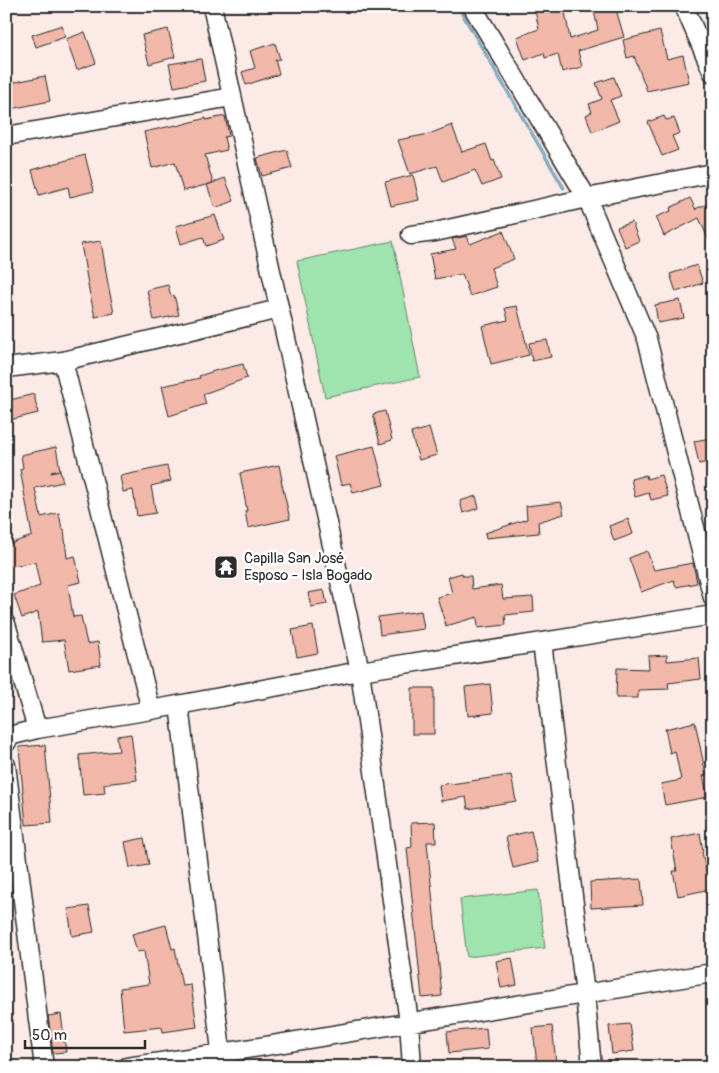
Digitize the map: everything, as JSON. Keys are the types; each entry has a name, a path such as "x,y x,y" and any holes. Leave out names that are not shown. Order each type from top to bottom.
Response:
{"street":[{"path":"212,6 360,671 409,1022 412,1067"},
{"path":"472,6 587,198 647,339 713,598"},
{"path":"684,6 713,73"},
{"path":"6,136 232,97"},
{"path":"411,235 435,232 587,198 713,173"},
{"path":"6,368 64,361 279,310"},
{"path":"64,361 151,710"},
{"path":"6,743 13,735 37,729 360,671 713,615"},
{"path":"6,624 37,729"},
{"path":"542,642 585,994 592,1067"},
{"path":"179,705 223,1060"},
{"path":"6,765 44,1067"},
{"path":"127,1067 223,1060 409,1022 713,973"}],"green space":[{"path":"393,241 420,377 325,397 297,261"},
{"path":"538,890 545,948 467,957 460,899"}],"water":[{"path":"461,10 565,188 563,189 460,12"}],"building":[{"path":"534,6 564,6 570,39 598,30 593,6 615,6 624,37 578,51 582,67 562,72 558,54 545,58 544,53 525,60 517,37 539,29"},
{"path":"62,25 65,37 36,47 32,35"},
{"path":"168,29 175,57 149,64 142,35"},
{"path":"660,31 667,59 683,55 689,82 647,91 634,56 627,58 623,40"},
{"path":"85,32 96,63 77,70 66,39"},
{"path":"275,43 280,59 275,60 279,74 246,85 242,72 255,68 250,51"},
{"path":"201,59 205,81 174,87 169,64"},
{"path":"45,76 50,101 6,110 6,84"},
{"path":"614,77 621,96 610,100 619,121 592,132 586,115 592,112 589,104 602,99 596,83"},
{"path":"225,116 229,136 224,137 227,150 205,155 213,183 183,191 175,162 152,168 144,132 206,118 206,120"},
{"path":"664,116 666,120 674,118 680,133 672,136 678,150 662,156 648,122"},
{"path":"452,125 462,152 486,144 501,179 482,186 475,170 443,182 437,166 410,174 398,140 429,134"},
{"path":"287,150 292,168 262,176 257,158"},
{"path":"85,155 94,191 70,197 68,187 39,195 32,170"},
{"path":"413,175 419,200 391,206 385,182"},
{"path":"225,178 234,201 215,208 207,185"},
{"path":"690,198 695,209 713,203 713,250 699,218 664,236 656,217 671,211 670,208"},
{"path":"215,215 224,240 206,246 203,237 181,244 176,226"},
{"path":"632,222 639,241 625,247 617,227"},
{"path":"503,231 514,259 491,268 497,287 470,296 462,274 435,279 430,254 456,249 452,239 467,236 470,244"},
{"path":"101,241 114,313 95,317 81,244"},
{"path":"697,265 703,283 676,292 670,274"},
{"path":"168,285 171,296 174,295 179,315 154,320 147,290"},
{"path":"680,300 684,318 658,323 655,305"},
{"path":"517,306 529,355 491,364 482,326 508,320 505,308"},
{"path":"547,340 551,357 532,361 529,343"},
{"path":"243,364 247,378 203,394 206,404 169,416 162,386 200,378 199,376 214,371"},
{"path":"34,394 38,413 6,421 6,401"},
{"path":"385,411 392,440 380,444 373,414"},
{"path":"429,428 437,455 419,460 411,433"},
{"path":"711,438 713,461 699,464 694,441"},
{"path":"374,446 384,485 353,493 350,483 341,485 334,456"},
{"path":"56,447 60,470 51,473 60,471 63,482 35,488 41,517 59,513 62,529 64,529 67,558 75,556 81,582 68,585 73,617 81,616 87,644 98,642 101,665 69,670 64,640 42,642 38,612 22,618 14,595 40,586 35,562 6,567 6,545 32,536 20,469 23,468 21,455"},
{"path":"279,465 290,519 248,528 240,473"},
{"path":"167,466 171,481 151,486 156,513 137,516 133,490 123,492 120,476"},
{"path":"646,475 647,479 661,475 668,496 651,500 649,493 635,497 631,479"},
{"path":"476,496 479,508 463,513 460,501"},
{"path":"561,502 564,514 538,522 539,533 486,538 485,533 527,519 526,506"},
{"path":"628,519 633,534 614,541 609,526"},
{"path":"647,551 654,570 693,563 697,583 676,587 674,580 641,592 629,558"},
{"path":"462,573 463,576 471,576 472,589 501,585 503,599 533,597 534,612 505,615 506,625 478,628 477,617 446,626 437,597 452,593 448,577"},
{"path":"324,590 327,604 311,607 308,593"},
{"path":"421,611 424,629 380,635 378,617"},
{"path":"313,626 318,653 297,657 292,630"},
{"path":"667,655 667,661 699,658 701,679 668,683 669,689 638,690 638,698 616,698 617,668 649,669 648,656"},
{"path":"490,684 493,713 468,716 465,687"},
{"path":"412,688 434,688 434,734 412,734"},
{"path":"695,722 706,775 703,776 708,797 665,805 661,784 681,780 675,751 670,753 665,729"},
{"path":"131,734 137,780 104,784 105,793 83,795 79,755 119,751 117,736"},
{"path":"45,745 52,823 26,825 19,747"},
{"path":"511,775 516,801 468,809 466,797 441,801 439,785"},
{"path":"435,822 436,842 427,842 442,996 422,998 407,848 412,847 411,823"},
{"path":"531,831 538,862 513,868 506,837"},
{"path":"700,833 710,889 678,896 673,871 677,871 671,839"},
{"path":"144,838 149,865 130,868 125,842"},
{"path":"641,879 643,905 591,908 590,882"},
{"path":"89,906 94,932 72,936 68,909"},
{"path":"166,925 172,949 175,948 182,986 191,985 197,1027 163,1032 162,1027 124,1031 120,988 149,984 144,951 137,952 132,934"},
{"path":"512,958 517,985 501,988 496,961"},
{"path":"61,1014 66,1052 53,1053 48,1016"},
{"path":"630,1024 634,1051 612,1054 609,1026"},
{"path":"552,1026 556,1063 537,1065 533,1028"},
{"path":"486,1028 488,1049 449,1053 447,1032"}],"place":[{"name":"Capilla San José Esposo - Isla Bogado","path":"226,567"}]}
